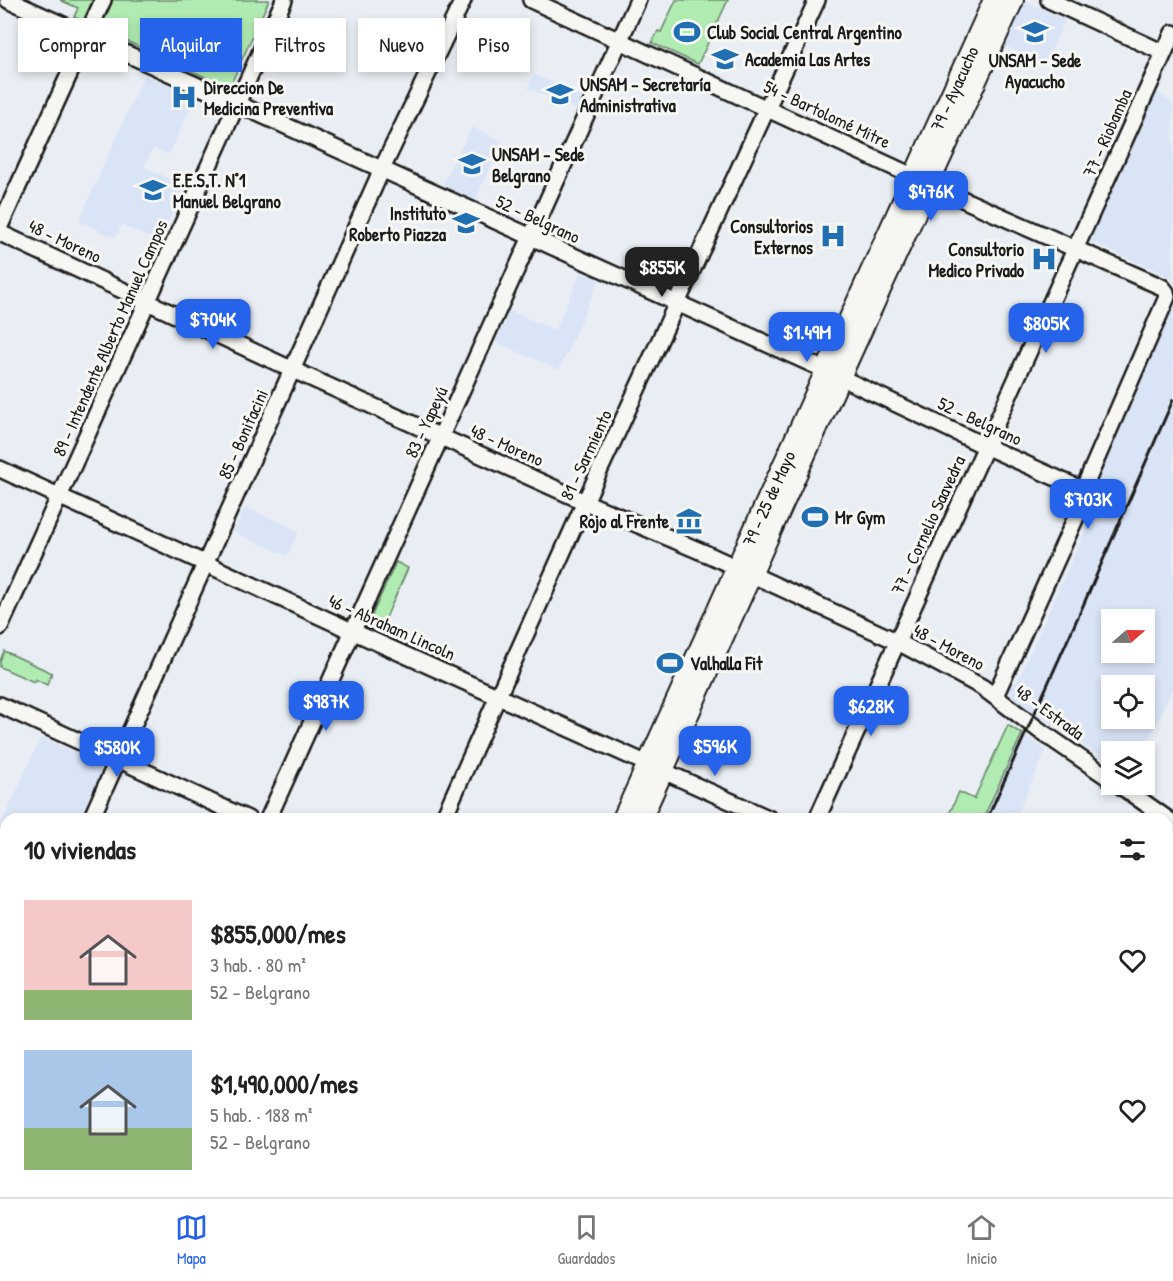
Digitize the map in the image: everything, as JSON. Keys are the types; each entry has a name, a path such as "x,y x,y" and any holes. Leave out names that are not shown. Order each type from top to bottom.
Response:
{"main road":[{"name":"79 - Ayacucho","path":"921,179 994,0"},
{"name":"79 - Ayacucho","path":"921,179 1013,0"},
{"name":"79 - 25 de Mayo","path":"627,813 655,768 921,179"},
{"name":"79 - 25 de Mayo","path":"643,813 655,768"}],"street":[{"name":"52 - Belgrano","path":"8,0 47,18"},
{"path":"94,18 103,0"},
{"name":"89 - Intendente Alberto Manuel Campos","path":"0,627 284,0"},
{"name":"85 - Bonifacini","path":"94,813 382,169 463,0"},
{"name":"54 - Bartolomé Mitre","path":"531,0 971,203 1162,287 1167,297 1083,490"},
{"name":"83 - Yapeyú","path":"271,813 638,0"},
{"name":"81 - Sarmiento","path":"446,813 585,502 817,0"},
{"path":"1049,0 1164,53"},
{"name":"77 - Riobamba","path":"1076,249 1173,33"},
{"name":"52 - Belgrano","path":"128,55 832,373 1083,490"},
{"path":"0,226 70,72"},
{"name":"48 - Moreno","path":"0,233 293,370 896,641 995,696"},
{"name":"77 - Cornelio Saavedra","path":"820,813 1076,249"},
{"name":"46 - Abraham Lincoln","path":"0,469 354,632 756,813"},
{"path":"995,696 1081,506 1083,490"},
{"name":"48 - Estrada","path":"995,696 1039,730 1101,772"},
{"path":"0,705 235,813"},
{"path":"1134,795 1161,813"}],"shaded area":[{"name":"UNSAM - Sede Ayacucho","path":"1029,3 1065,20 1045,64 1005,46 1024,5"},
{"name":"UNSAM - Secretaría Administrativa","path":"534,74 584,97 577,110 528,88"},
{"path":"144,75 195,98 169,155 153,148 144,167 185,186 159,242 122,225 115,238 79,221"},
{"path":"1157,92 1173,104 1173,278 1089,241"},
{"name":"UNSAM - Sede Belgrano","path":"472,127 502,141 475,200 442,185"},
{"path":"581,272 599,280 559,370 496,342 510,311 555,330"},
{"path":"1173,293 1173,687 1155,727 1155,675 1101,675 1101,729 1154,729 1149,741 1101,741 1101,757 1033,711 1006,697 1004,693 1018,680 1104,488 1090,482"},
{"path":"245,507 299,531 287,556 234,532"},
{"path":"1022,734 1046,750 1018,813 986,813"},
{"path":"41,737 99,764 101,771 82,813 6,813"}],"green space":[{"path":"60,0 269,0 261,18 254,18 254,33 242,59 242,18 140,18 140,47 128,42 128,18 76,18 74,17 78,8"},
{"name":"Club Social Central Argentino","path":"676,0 728,0 698,64 652,43 658,31 661,32"},
{"path":"194,72 236,72 229,88"},
{"path":"396,562 408,568 380,631 377,630 372,615"},
{"path":"4,651 52,673 47,685 35,679 34,682 0,667"},
{"path":"1008,725 1022,734 986,813 950,813 959,792 974,799"}],"railway":[{"path":"990,813 1173,400"}],"place":[{"name":"Club Social Central Argentino","path":"687,32"},
{"name":"UNSAM - Sede Ayacucho","path":"1035,32"},
{"name":"Academia Las Artes","path":"725,59"},
{"name":"UNSAM - Secretaría Administrativa","path":"560,94"},
{"name":"Direccion De Medicina Preventiva","path":"184,97"},
{"name":"UNSAM - Sede Belgrano","path":"472,164"},
{"name":"E.E.S.T. N°1 Manuel Belgrano","path":"153,190"},
{"name":"Instituto Roberto Piazza","path":"466,223"},
{"name":"Consultorios Externos","path":"833,236"},
{"name":"Consultorio Medico Privado","path":"1044,259"},
{"name":"Mr Gym","path":"815,517"},
{"name":"Rojo al Frente","path":"689,521"},
{"name":"Valhalla Fit","path":"670,663"}]}
